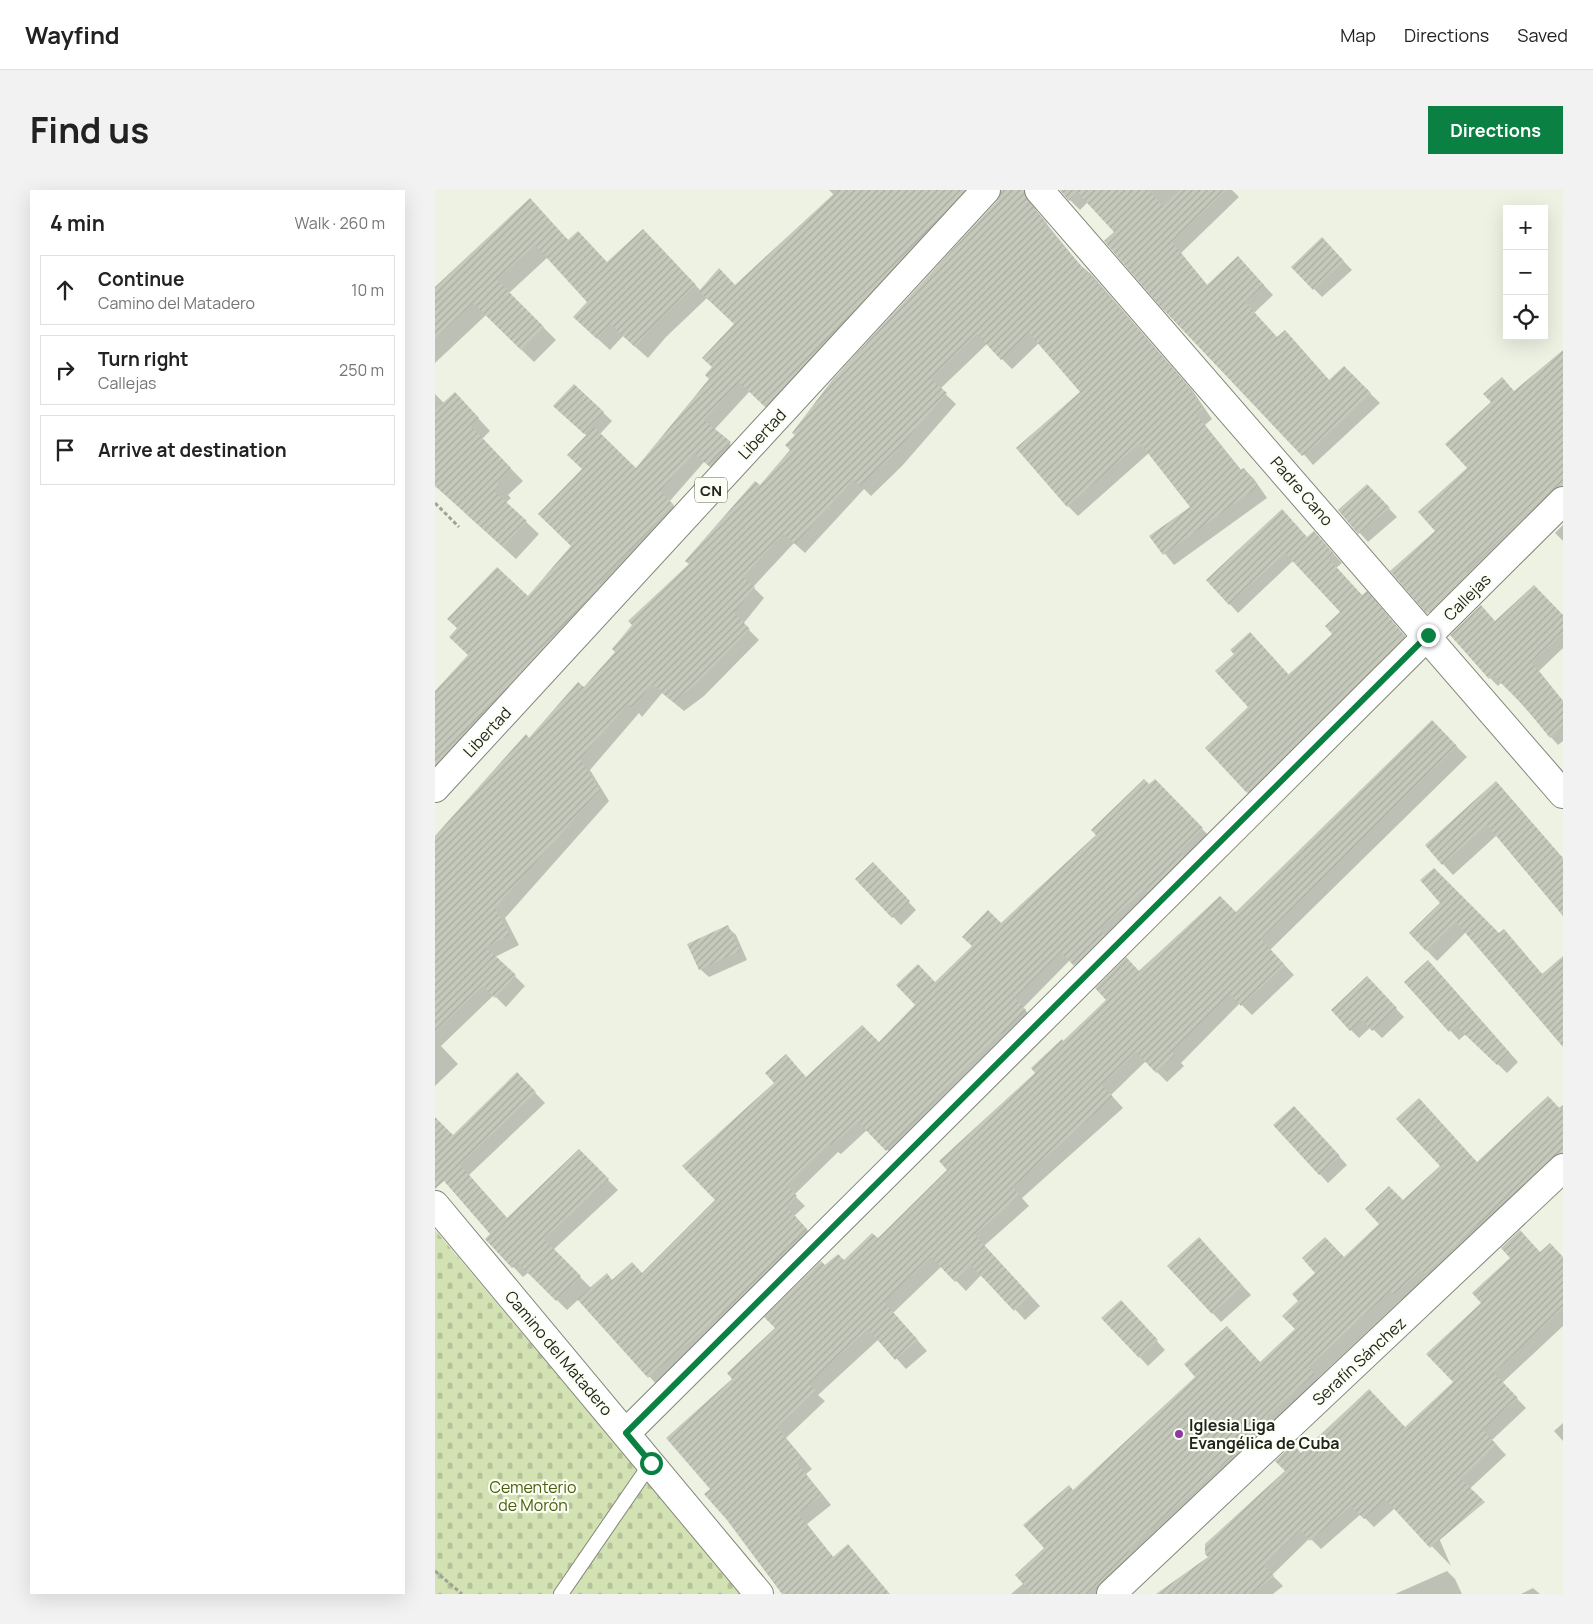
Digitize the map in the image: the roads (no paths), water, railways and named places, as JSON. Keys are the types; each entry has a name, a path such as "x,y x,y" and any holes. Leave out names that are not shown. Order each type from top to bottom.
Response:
{"main road":[{"name":"Libertad","path":"435,788 986,190"},
{"name":"Padre Cano","path":"1039,190 1428,635 1563,794"},
{"name":"Callejas","path":"626,1433 1563,500"},
{"name":"Serafín Sánchez","path":"1111,1594 1563,1168"},
{"name":"Camino del Matadero","path":"435,1205 759,1594"}],"lane":[{"path":"561,1594 651,1463"}],"place":[{"name":"Iglesia Liga Evangélica de Cuba","path":"1179,1434"}],"park label":[{"name":"Cementerio de Morón","path":"533,1496"}]}
